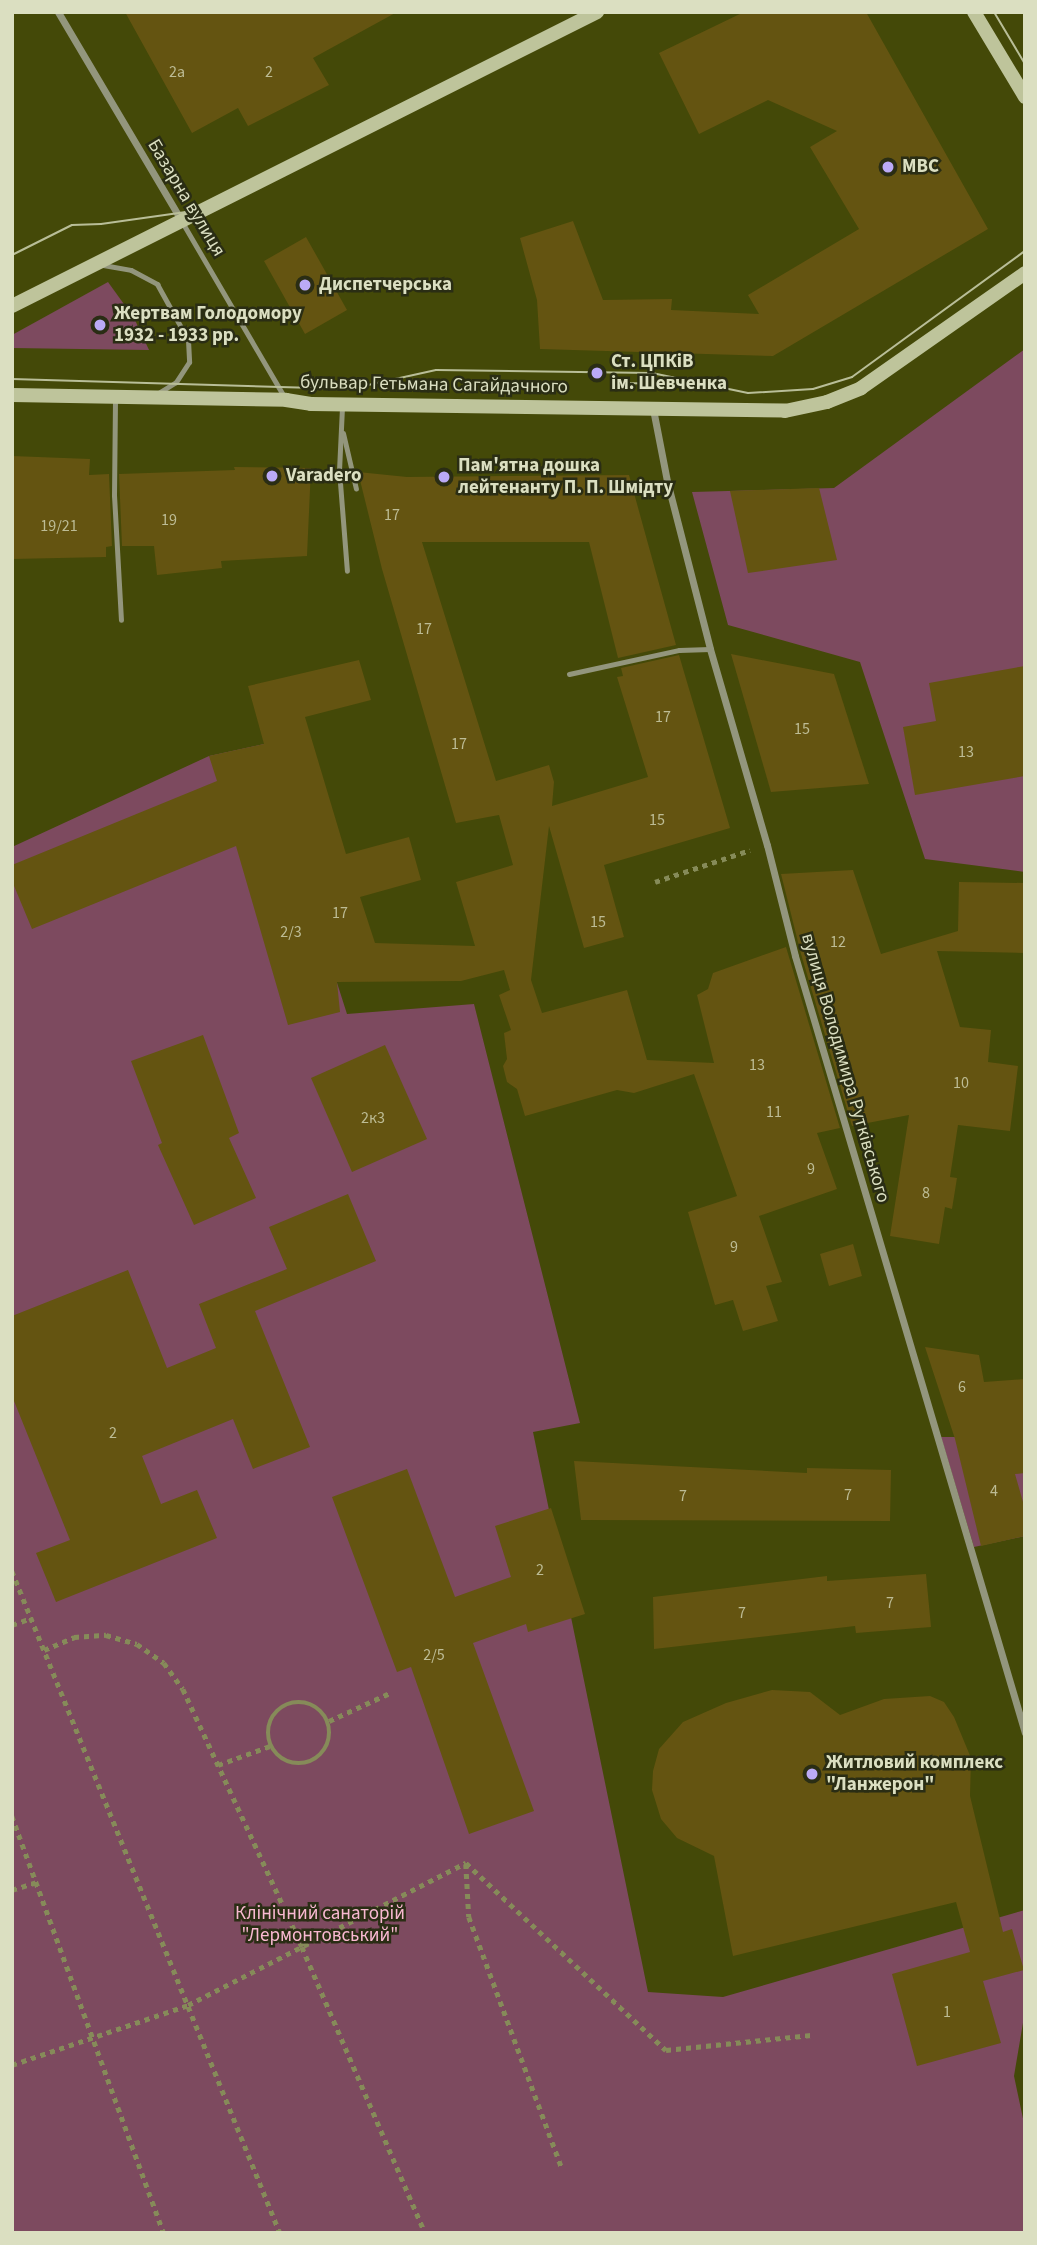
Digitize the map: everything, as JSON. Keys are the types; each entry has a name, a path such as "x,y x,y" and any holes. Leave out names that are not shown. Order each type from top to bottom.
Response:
{"street":[{"name":"Базарна вулиця","path":"58,12 181,220"},
{"path":"12,306 597,12"},
{"path":"974,12 1025,97"},
{"name":"бульвар Гетьмана Сагайдачного","path":"15,393 286,400 342,404 785,411 827,402 861,388 1025,273"},
{"name":"вулиця Володимира Рутківського","path":"653,408 667,481 710,649 767,845 799,969 1025,1733"}],"lane":[{"name":"Базарна вулиця","path":"181,220 286,400"},
{"path":"96,263 131,270 157,284 188,340 189,362 176,382 152,397"},
{"path":"115,397 114,495 121,620"},
{"path":"342,404 339,470 347,571"},
{"path":"342,427 356,489"},
{"path":"569,674 679,650 710,649"}],"path":[{"path":"655,882 737,854"},
{"path":"12,1571 280,2233"},
{"path":"12,1625 31,1618"},
{"path":"44,1650 74,1637 106,1636 137,1644 164,1663 183,1689 302,1947 425,2233"},
{"path":"329,1721 392,1692"},
{"path":"297,1702 317,1707 329,1721 330,1741 319,1758 301,1765 282,1760 270,1746 268,1727 278,1710 297,1702"},
{"path":"218,1765 270,1746"},
{"path":"12,1816 164,2233"},
{"path":"12,2066 188,2006 466,1863"},
{"path":"466,1863 666,2050 811,2035"},
{"path":"466,1863 469,1917 562,2168"},
{"path":"12,1890 36,1882"}],"green space":[{"path":"108,282 134,318 149,350 12,348 12,335"},
{"path":"1025,349 1025,872 925,859 860,662 728,625 692,492 834,488"},
{"name":"Клінічний санаторій \"Лермонтовський\"","path":"264,744 282,811 347,1014 474,1004 580,1423 533,1432 648,1992 723,1997 1025,1910 1025,2011 1014,2076 1025,2128 1025,2233 12,2233 12,847 209,756"},
{"path":"941,1437 1025,1437 1025,1536 974,1547"}],"building":[{"path":"125,12 397,12 313,58 329,85 248,126 238,108 192,133"},
{"name":"МВС","path":"744,12 866,12 988,229 773,356 540,349 537,300 520,238 573,221 603,300 672,299 671,310 759,314 748,295 859,229 810,147 837,131 768,100 699,134 659,53"},
{"name":"Диспетчерська","path":"306,237 347,310 305,334 264,261"},
{"path":"12,456 90,459 89,475 109,474 112,546 106,547 106,557 12,559"},
{"path":"234,467 311,468 307,556 221,561 222,568 157,575 154,546 122,546 119,474 235,470"},
{"path":"358,472 407,477 629,475 676,645 618,658 589,542 422,542 496,781 549,765 554,782 552,806 648,777 617,677 623,676 621,668 679,655 730,828 604,865 624,937 584,948 549,826 531,980 542,1013 627,990 647,1060 714,1063 697,995 708,989 713,973 786,947 840,1128 817,1133 837,1189 759,1216 782,1282 766,1286 778,1321 743,1331 733,1300 715,1305 688,1212 737,1196 694,1074 634,1093 617,1090 525,1116 517,1089 507,1082 503,1066 507,1059 504,1033 511,1030 499,995 510,990 504,970 461,981 337,982 340,1012 288,1025 236,846 32,929 12,881 12,865 217,781 209,756 264,744 248,686 359,660 371,700 305,717 346,854 409,837 421,880 360,897 375,943 475,946 456,882 513,865 499,815 456,823 382,569"},
{"path":"819,488 837,560 748,573 730,491"},
{"path":"731,654 834,674 869,784 771,792"},
{"path":"1025,666 1025,776 915,795 903,727 936,721 929,683"},
{"path":"853,870 881,954 958,931 959,882 1025,883 1025,953 937,951 960,1027 991,1030 988,1062 1018,1066 1010,1131 958,1125 950,1177 957,1178 952,1209 945,1207 939,1244 890,1236 909,1115 852,1126 801,954 781,874"},
{"path":"203,1035 239,1133 229,1138 256,1198 194,1225 158,1145 162,1143 131,1061"},
{"path":"385,1045 427,1139 352,1172 311,1078"},
{"path":"348,1194 376,1261 255,1311 310,1447 253,1469 233,1419 142,1456 161,1504 197,1490 217,1538 56,1602 36,1553 70,1540 12,1396 12,1316 128,1270 167,1368 216,1348 199,1304 287,1269 269,1227"},
{"path":"853,1244 862,1276 829,1286 820,1254"},
{"path":"925,1347 979,1355 984,1382 1025,1379 1025,1473 1015,1474 1025,1509 1025,1536 981,1546 955,1439"},
{"path":"574,1461 807,1473 807,1468 891,1470 890,1521 581,1520"},
{"path":"407,1469 455,1597 511,1577 495,1526 551,1508 585,1614 528,1632 526,1624 473,1643 534,1811 469,1834 411,1667 397,1672 332,1497"},
{"path":"926,1574 931,1627 856,1633 855,1626 654,1649 653,1597 827,1576 827,1581"},
{"path":"772,1690 810,1692 840,1715 884,1699 930,1696 944,1702 954,1717 971,1758 970,1796 1003,1932 1012,1929 1024,1970 983,1981 1001,2043 917,2066 892,1974 970,1952 956,1902 733,1956 714,1856 677,1838 661,1819 652,1790 653,1771 659,1749 683,1722 726,1703"}],"tram line":[{"path":"994,12 1025,64"},
{"path":"12,255 72,225 101,224 200,210"},
{"path":"12,379 350,389 436,370 652,373 748,393 813,389 852,377 1025,251"},
{"path":"621,383 670,384"}],"place":[{"name":"МВС","path":"888,167"},
{"name":"Диспетчерська","path":"305,285"},
{"name":"Жертвам Голодомору 1932 - 1933 рр.","path":"100,325"},
{"name":"Ст. ЦПКіВ ім. Шевченка","path":"597,373"},
{"name":"Varadero","path":"272,476"},
{"name":"Пам'ятна дошка лейтенанту П. П. Шмідту","path":"444,477"},
{"name":"Житловий комплекс \"Ланжерон\"","path":"812,1774"}]}
